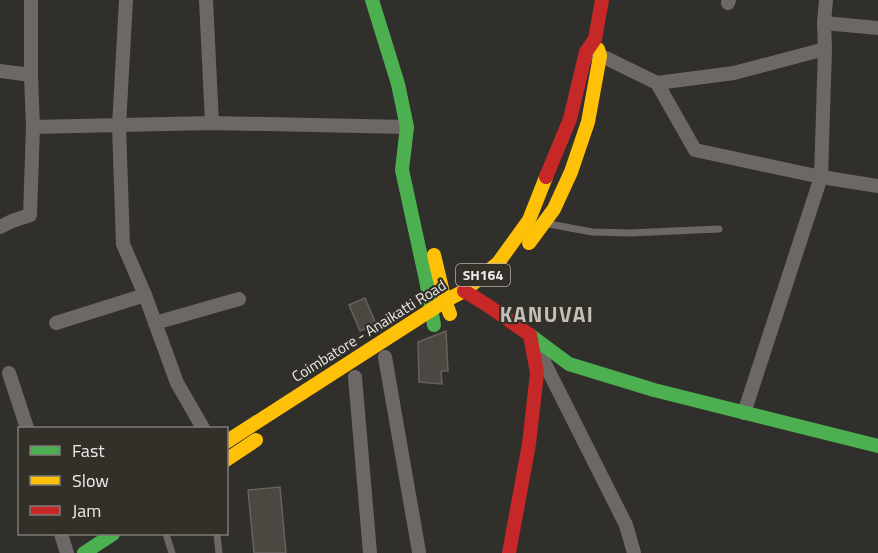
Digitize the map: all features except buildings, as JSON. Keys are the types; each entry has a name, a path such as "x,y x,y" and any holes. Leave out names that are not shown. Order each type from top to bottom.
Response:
{"main road":[{"path":"372,0 398,84 407,128 402,170 431,310 429,328 474,294 568,364 654,390 878,446"},
{"name":"Coimbatore - Anaikatti Road","path":"228,441 445,301 474,294 529,220 551,170 570,119 586,52 595,39 602,0"},
{"path":"508,271 554,209 571,171 588,122 600,56 595,39"},
{"path":"570,119 588,122"},
{"path":"405,148 413,168 450,314"},
{"path":"509,553 529,444 537,373 530,335"},
{"path":"358,375 390,354"},
{"path":"228,459 266,434"},
{"path":"84,553 111,535"}],"street":[{"path":"0,227 12,220 30,215 33,127 30,0"},
{"path":"126,0 119,126 123,244 145,295 177,383 202,427"},
{"path":"206,0 212,123"},
{"path":"744,413 821,177 826,0"},
{"path":"824,23 878,28"},
{"path":"586,52 606,58 657,83 734,73 825,49"},
{"path":"0,71 31,75"},
{"path":"657,83 695,150 821,177 878,186"},
{"path":"33,127 212,123 407,128"},
{"path":"56,322 145,295"},
{"path":"155,323 239,299"},
{"path":"530,335 626,525 634,553"},
{"path":"390,354 419,552"},
{"path":"9,373 26,427"},
{"path":"358,375 370,553"},
{"path":"61,535 67,553"}],"lane":[{"path":"543,223 592,232 630,233 719,229"},
{"path":"166,535 172,553"},
{"path":"217,535 219,553"}],"traffic: fast":[{"path":"372,0 398,84 407,127 402,170 434,325"},
{"path":"530,335 569,364 654,390 878,446"},
{"path":"84,553 111,535"}],"traffic: slow":[{"path":"529,243 554,209 571,172 588,122 600,56 598,49"},
{"path":"228,441 464,291 498,263 529,220 546,177"},
{"path":"434,255 450,314"},
{"path":"228,459 256,440"}],"traffic: jam":[{"path":"546,177 570,119 586,52 595,39 602,0"},
{"path":"464,291 530,335 537,373 529,444 509,553"}],"district":[{"name":"KANUVAI","path":"547,315"}]}
